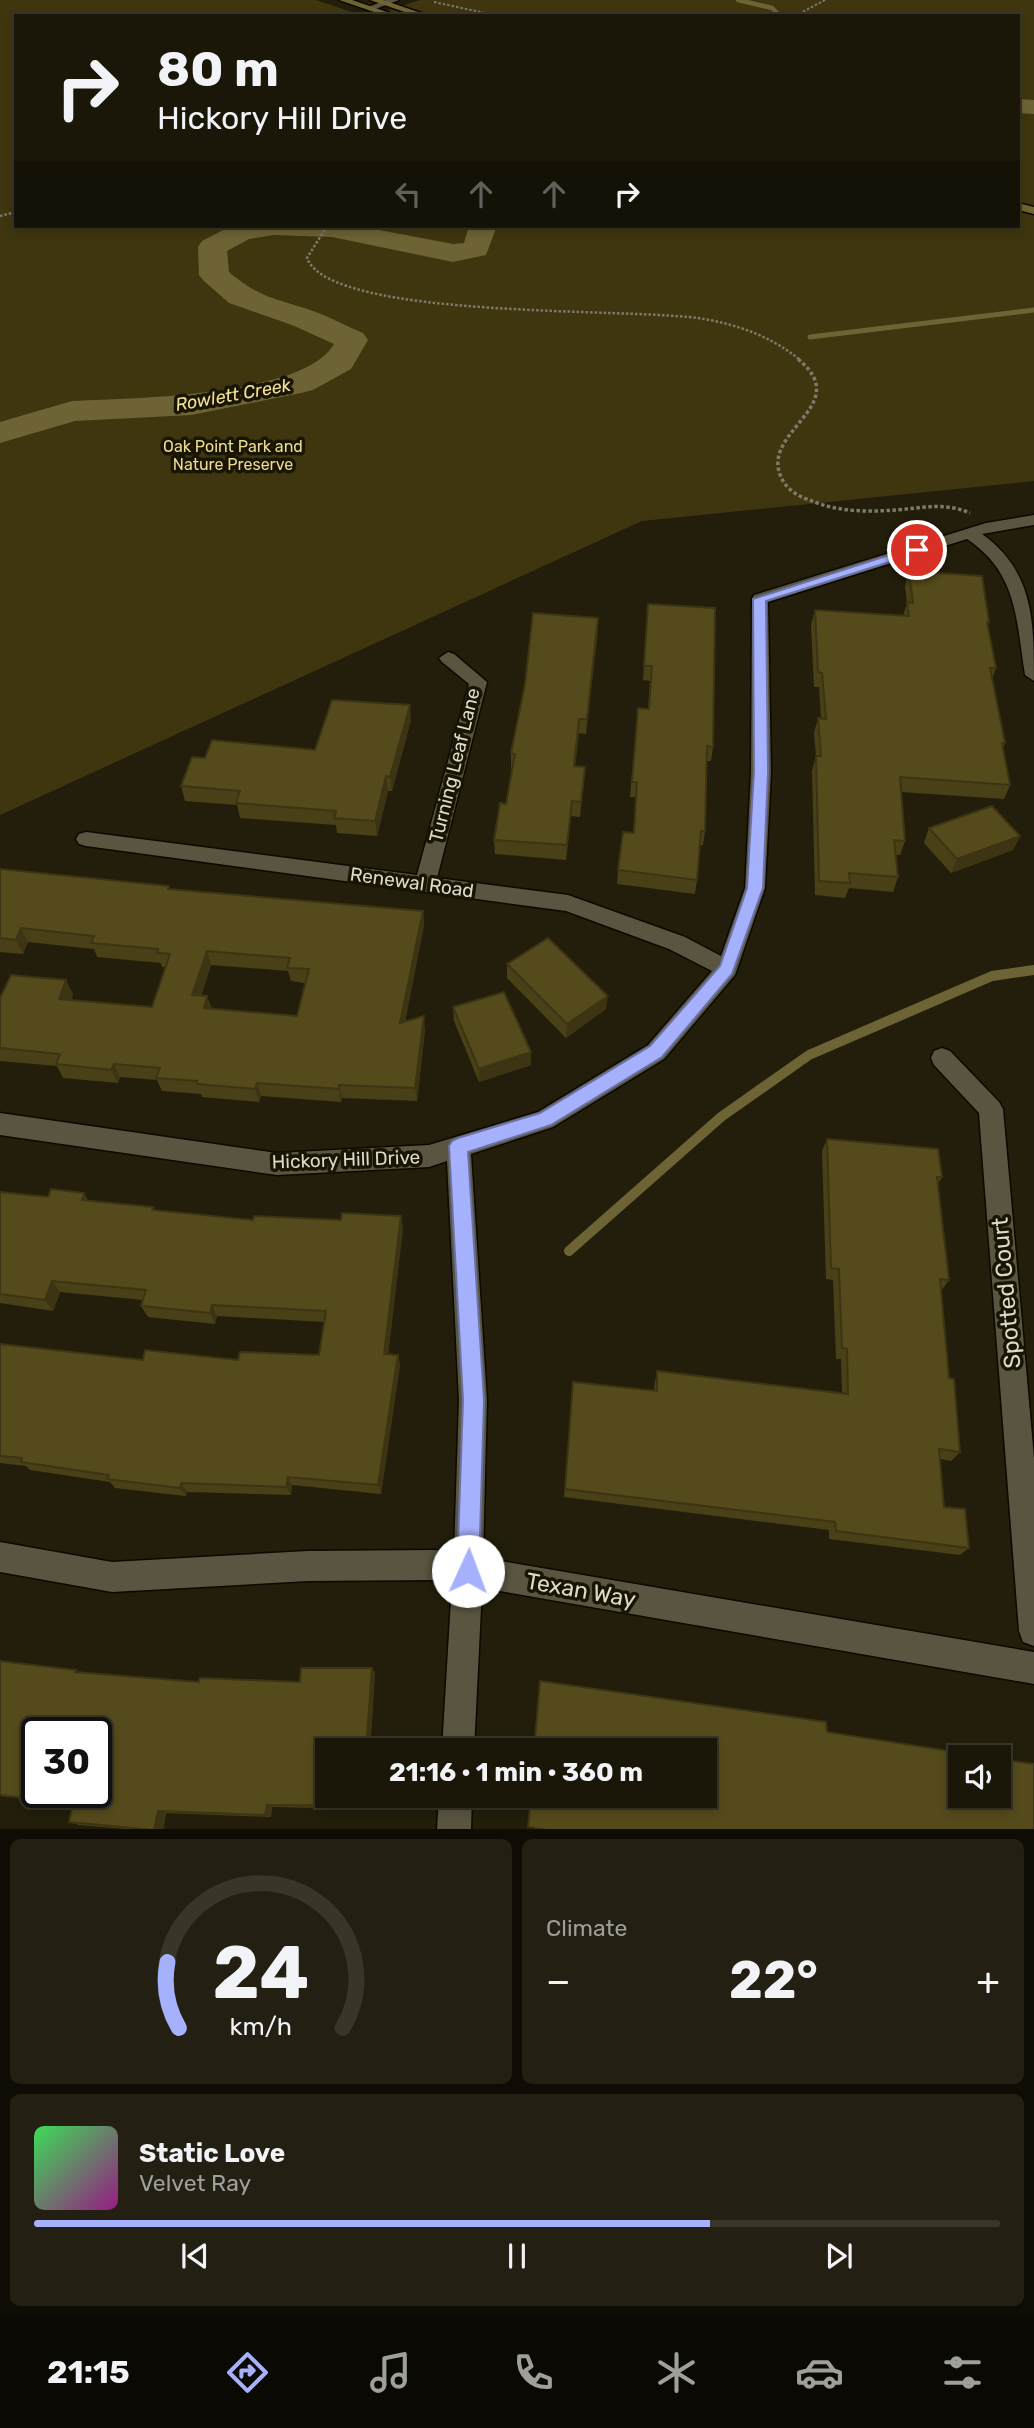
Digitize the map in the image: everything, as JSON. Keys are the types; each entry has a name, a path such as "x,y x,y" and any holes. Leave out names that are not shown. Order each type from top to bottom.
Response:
{"main road":[{"path":"343,0 372,4 390,14"},
{"path":"384,3 420,14"}],"street":[{"path":"372,4 395,0"},
{"name":"Hickory Hill Drive","path":"0,1124 277,1164 429,1156 545,1119 656,1052 727,969 755,888 761,772 760,599 992,526 1034,520"},
{"path":"969,533 992,549 1008,567 1018,598 1034,675"},
{"name":"Turning Leaf Lane","path":"425,884 478,682 448,658"},
{"name":"Renewal Road","path":"86,839 568,903 677,943 727,969"},
{"name":"Spotted Court","path":"942,1058 991,1109 1034,1631"},
{"path":"458,1146 473,1400 468,1571 459,1738"},
{"name":"Texan Way","path":"0,1557 113,1577 308,1566 435,1565 1034,1668"},
{"path":"454,1829 455,1808"}],"path":[{"path":"799,14 825,0"},
{"path":"326,228 307,258 309,266 318,273 361,289 397,298 495,310 666,314 733,325 760,334 793,354 813,373 818,385 816,400 787,438 778,466 780,478 794,493 828,506 871,512 932,505 958,506 992,526"}],"green space":[{"name":"Oak Point Park and Nature Preserve","path":"0,0 316,0 358,14 14,14 14,228 1020,228 1020,14 377,14 420,0 1034,0 1034,481 642,521 0,815"}],"building":[{"path":"909,571 982,576 996,668 990,668 1005,743 1002,743 1010,785 900,777 905,841 894,840 898,877 849,873 850,883 819,881 816,756 821,756 818,718 826,719 822,673 818,672 815,610 909,616 907,602 913,603"},
{"path":"648,604 715,608 713,747 707,746 705,831 701,831 697,880 618,870 623,832 634,833 637,782 632,782 638,708 649,709 652,666 644,666"},
{"path":"533,613 598,618 587,719 579,719 574,766 585,767 581,802 572,801 567,845 494,840 500,803 506,804 515,754 511,753 525,684"},
{"path":"332,700 410,705 390,777 386,776 375,821 334,818 336,811 236,803 240,791 181,786 192,757 205,758 212,740 315,750"},
{"path":"992,806 1020,836 957,859 929,828"},
{"path":"0,869 169,886 168,889 423,911 400,1023 424,1016 415,1088 339,1085 339,1089 257,1083 255,1089 197,1084 197,1081 156,1078 160,1068 114,1064 111,1070 56,1064 60,1054 0,1048 0,998 11,975 66,980 59,999 152,1007 170,954 157,953 158,949 91,943 94,936 21,928 16,940 0,938","holes":["207,951 290,958 287,968 309,969 297,1016 204,1008 207,996 192,995"]},
{"path":"548,938 608,996 567,1024 507,964"},
{"path":"504,992 531,1052 479,1069 453,1007"},
{"path":"827,1139 938,1149 942,1177 937,1177 949,1280 940,1279 949,1378 954,1379 960,1452 939,1449 944,1507 965,1509 969,1548 836,1531 835,1522 565,1489 573,1382 657,1391 657,1371 848,1394 847,1349 842,1348 839,1269 831,1268"},
{"path":"51,1189 84,1193 82,1200 253,1220 254,1216 341,1220 342,1213 401,1216 384,1354 398,1355 378,1485 288,1477 286,1487 181,1483 180,1488 107,1479 109,1475 21,1462 22,1458 0,1456 0,1344 143,1360 145,1350 238,1360 240,1352 319,1355 326,1311 212,1305 210,1313 141,1306 146,1290 52,1281 45,1300 0,1294 0,1192 48,1197"},
{"path":"0,1661 76,1670 75,1672 199,1682 200,1678 300,1682 301,1668 372,1668 367,1738 315,1738 315,1806 267,1805 265,1815 158,1811 154,1829 69,1822 72,1808 112,1808 112,1717 21,1717 21,1798 0,1795"},
{"path":"540,1681 826,1722 827,1732 948,1751 948,1808 1011,1808 1011,1761 1034,1764 1034,1829 528,1827 530,1808 717,1808 717,1738 535,1738"}],"waterway":[{"path":"738,0 772,8 778,14"},
{"name":"Rowlett Creek","path":"1020,106 1034,107"},
{"name":"Rowlett Creek","path":"0,433 72,411 191,405 301,383 340,362 352,340 303,318 240,297 214,275 212,247 242,231 265,228"},
{"name":"Rowlett Creek","path":"302,228 332,229 453,253 476,249 482,228"},
{"path":"810,337 1034,310"},
{"path":"569,1251 721,1117 809,1055 992,976 1034,970"}],"route":[{"path":"468,1571 473,1400 458,1146 545,1119 656,1052 727,969 755,888 761,772 760,599 917,550"}]}
